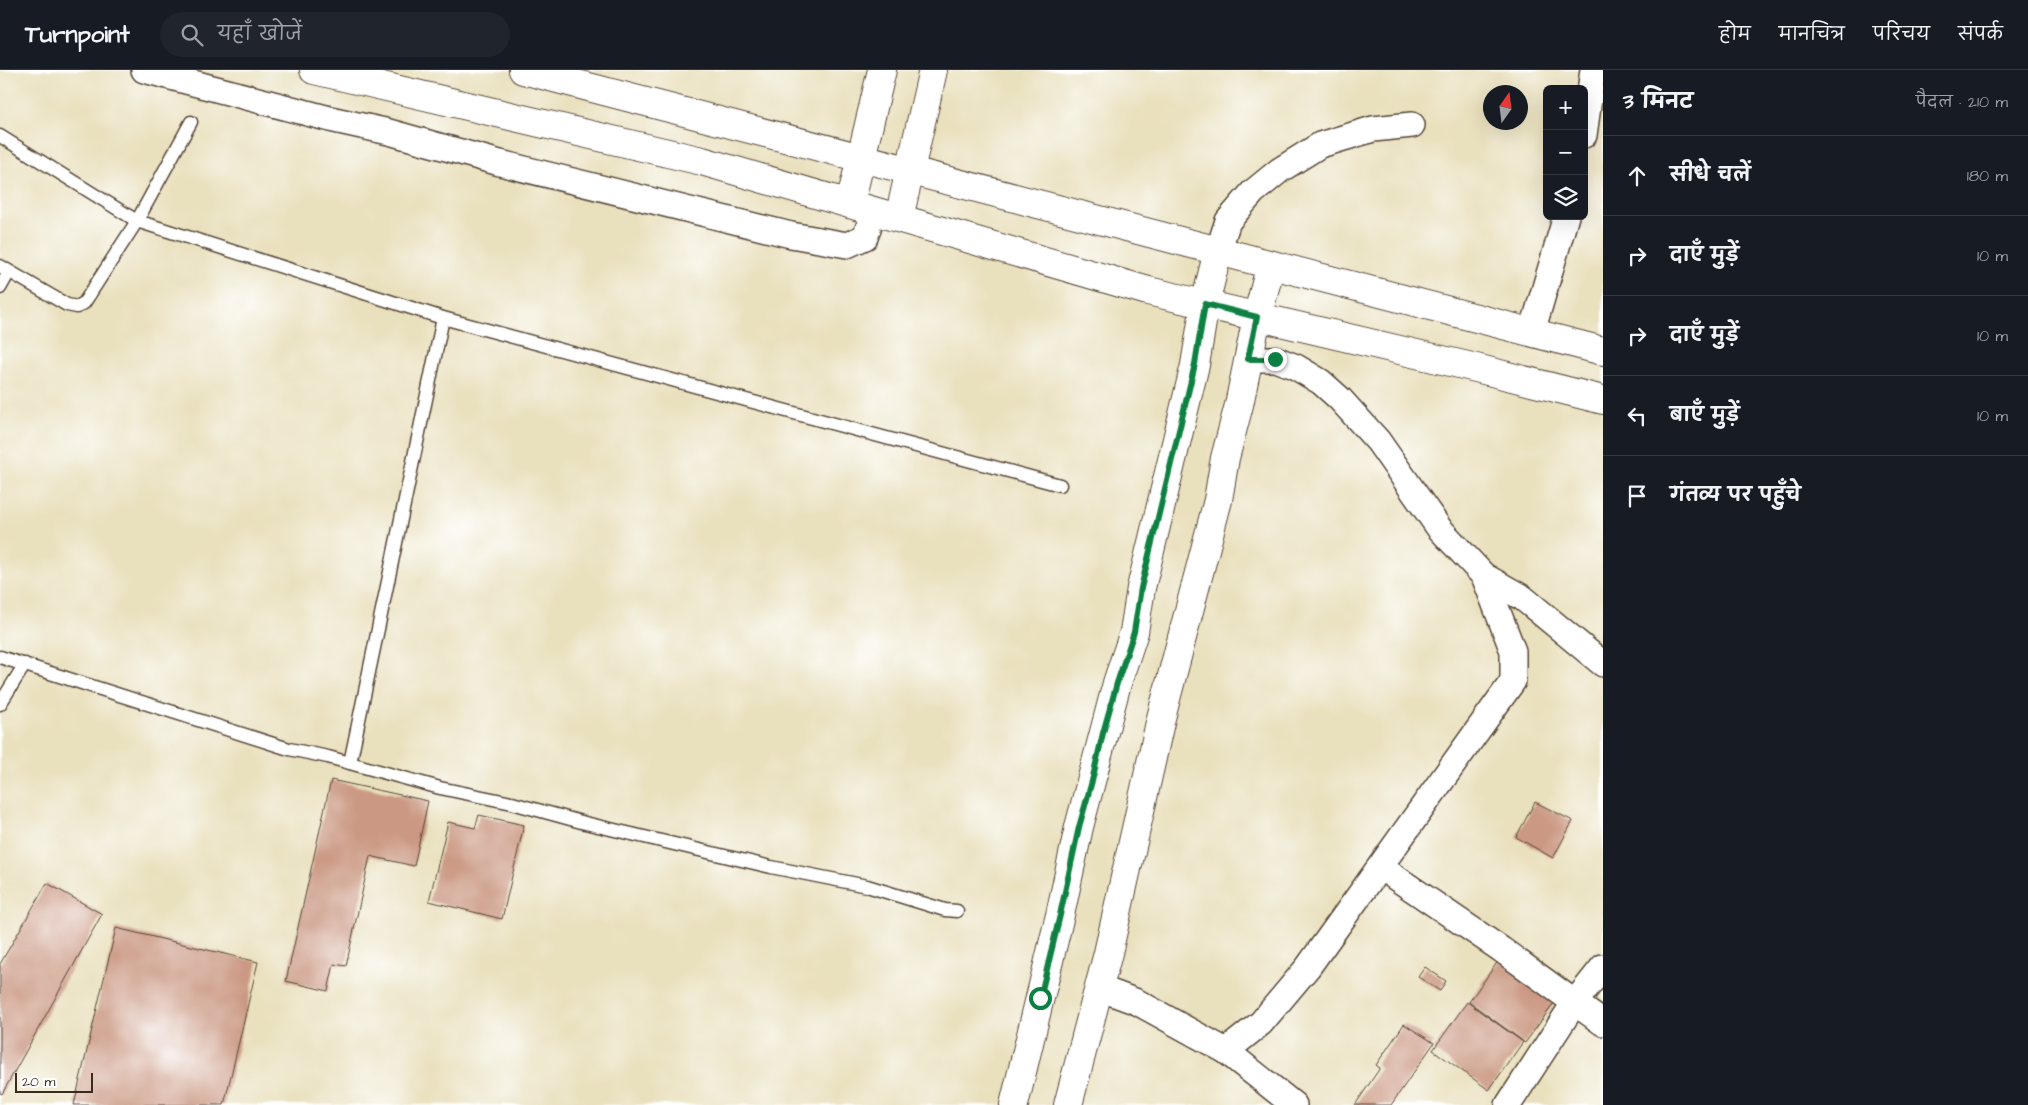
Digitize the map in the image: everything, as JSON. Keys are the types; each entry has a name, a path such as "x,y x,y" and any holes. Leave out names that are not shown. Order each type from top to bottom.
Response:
{"street":[{"path":"144,70 330,119 389,132 500,163 792,234 847,245 865,237 868,229 899,218"},
{"path":"314,70 702,161 1148,291 1603,400"},
{"path":"524,70 1603,351"},
{"path":"850,204 882,70"},
{"path":"899,218 933,70"},
{"path":"1585,130 1594,70"},
{"path":"1014,1105 1060,915 1079,827 1117,683 1134,632 1141,588 1195,364 1205,304 1218,251 1228,221 1252,192 1280,170 1320,145 1373,129 1412,125"},
{"path":"850,204 868,229"},
{"path":"1532,332 1565,220"},
{"path":"1068,1105 1099,988 1161,718 1218,500 1225,458 1257,317 1271,265"},
{"path":"1248,359 1275,359 1296,367 1321,382 1340,399 1378,441 1439,528 1484,576 1523,598 1603,664"},
{"path":"1226,1051 1261,1023 1308,967 1513,681 1513,651 1484,576"},
{"path":"1380,867 1502,950 1603,1023"},
{"path":"1508,1105 1575,1002 1603,967"},
{"path":"1099,988 1137,1002 1226,1051 1294,1105"}],"lane":[{"path":"0,288 5,269 67,305 77,307 84,303 137,221 192,122"},
{"path":"0,136 137,221 443,318 1060,485"},
{"path":"350,763 443,318"},
{"path":"0,657 289,749 350,763 440,788 548,811 584,823 867,886 945,910 958,911"},
{"path":"0,704 25,664"}],"building":[{"path":"331,780 428,801 414,866 370,856 346,966 334,964 328,991 286,981"},
{"path":"1535,802 1573,821 1553,858 1516,837"},
{"path":"479,815 524,825 502,919 429,901 448,822 475,828"},
{"path":"47,883 102,914 2,1094 0,1093 0,964"},
{"path":"116,928 258,962 224,1105 74,1105"},
{"path":"1501,957 1558,998 1525,1043 1469,1002"},
{"path":"1425,967 1446,981 1440,991 1418,977"},
{"path":"1467,1002 1523,1042 1489,1090 1433,1050"},
{"path":"1404,1024 1434,1043 1391,1105 1355,1105 1380,1068 1376,1065"}],"route":[{"path":"1040,998 1079,827 1103,733 1134,632 1141,588 1195,364 1205,304 1257,317 1248,359 1275,359"}]}
